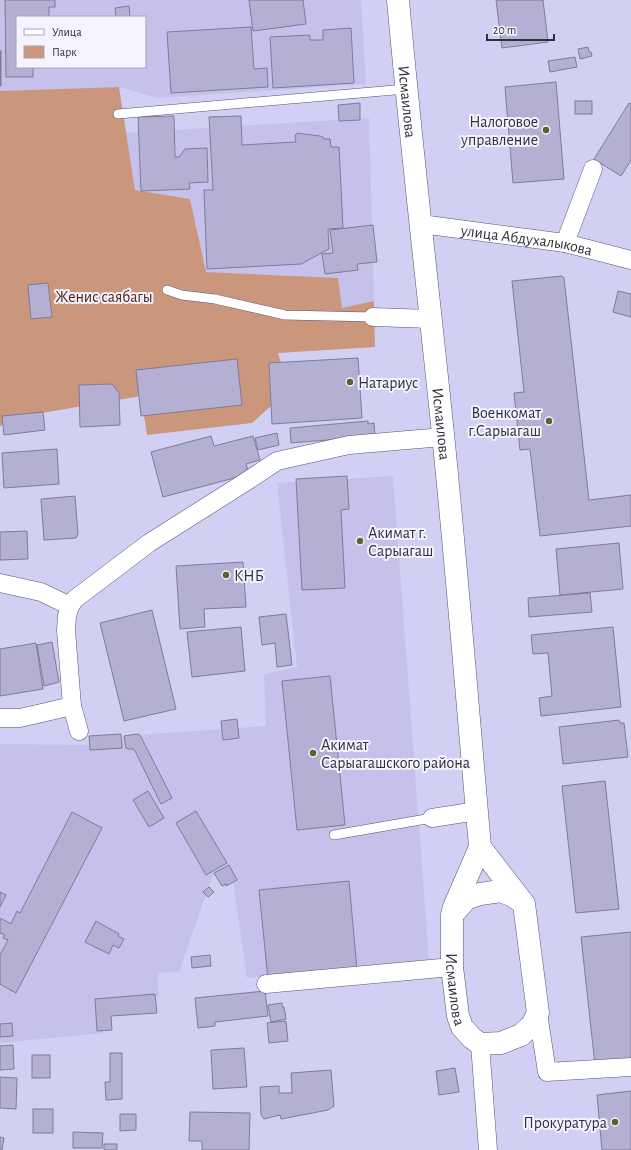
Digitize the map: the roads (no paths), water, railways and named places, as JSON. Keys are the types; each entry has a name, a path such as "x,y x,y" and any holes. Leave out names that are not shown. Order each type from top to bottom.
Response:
{"street":[{"name":"Исмаилова","path":"398,0 443,436 480,848 454,907 452,915 452,966 458,1016 462,1027 480,1044 501,1043 521,1035 532,1025 538,1013"},
{"path":"565,243 593,169"},
{"name":"улица Абдухалыкова","path":"421,224 565,243 631,260"},
{"path":"373,317 431,319"},
{"path":"79,731 72,706 66,630 66,616 74,599 149,543 277,461 349,445 443,436"},
{"path":"0,583 41,592 70,606"},
{"path":"0,718 20,718 72,706"},
{"path":"432,818 477,811"},
{"path":"480,848 524,904 547,1072 631,1067"},
{"path":"452,915 466,899 480,894 501,891 513,896 524,904"},
{"path":"266,984 452,966"},
{"path":"480,1044 488,1150"}],"lane":[{"path":"118,114 406,88"},
{"path":"167,290 182,295 215,299 285,315 373,317"},
{"path":"334,835 432,818"}],"place":[{"name":"Налоговое управление","path":"546,130"},
{"name":"Натариус","path":"350,382"},
{"name":"Военкомат г.Сарыагаш","path":"549,421"},
{"name":"Акимат г. Сарыагаш","path":"360,541"},
{"name":"КНБ","path":"226,575"},
{"name":"Акимат Сарыагашского района","path":"313,753"},
{"name":"Прокуратура","path":"615,1122"}],"park label":[{"name":"Женис саябагы","path":"104,296"}]}
